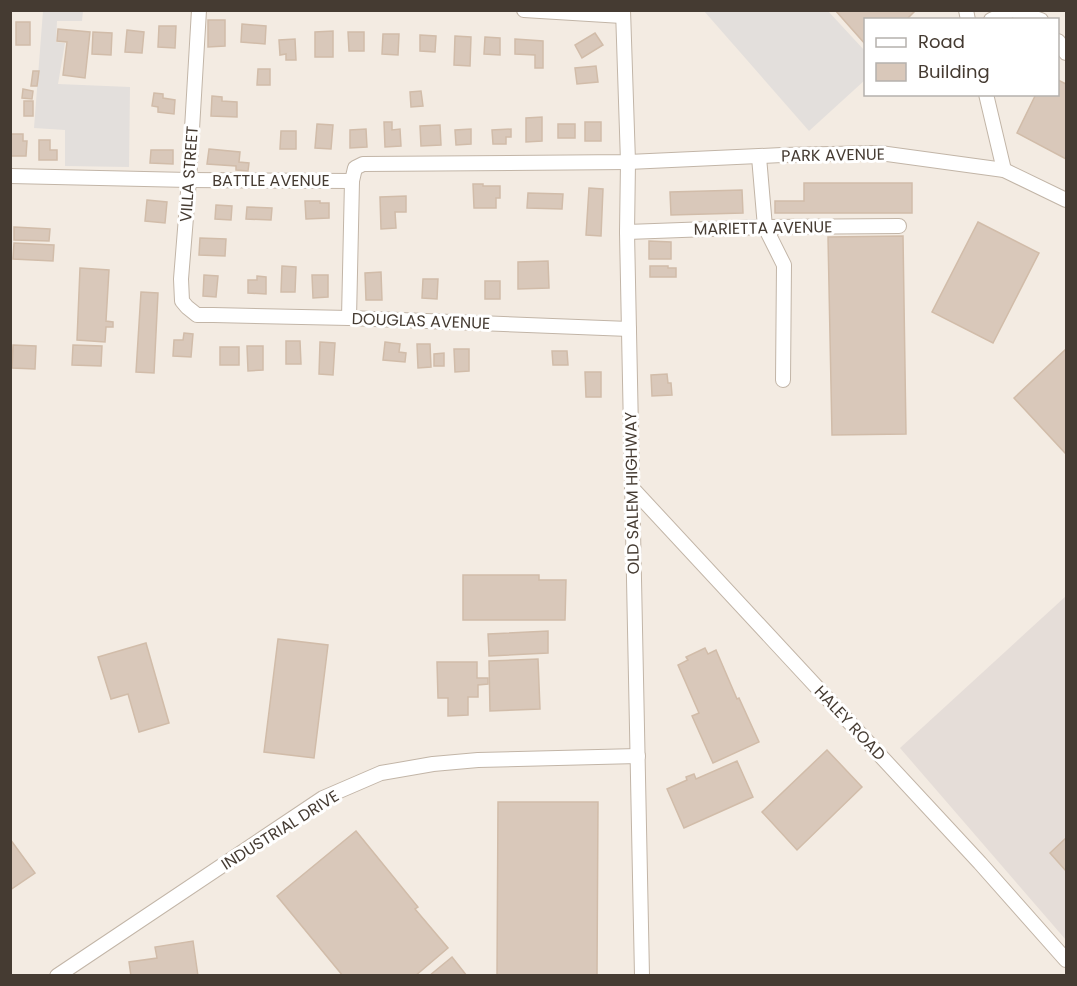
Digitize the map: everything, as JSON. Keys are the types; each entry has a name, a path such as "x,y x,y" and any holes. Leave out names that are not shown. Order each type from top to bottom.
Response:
{"street":[{"name":"VILLA STREET","path":"200,10 181,279 182,301 198,315 213,315"},
{"path":"524,10 622,13"},
{"path":"995,18 1012,10 1035,18"},
{"name":"OLD SALEM HIGHWAY","path":"622,13 628,162 627,232 642,975"},
{"path":"986,96 1004,170"},
{"name":"PARK AVENUE","path":"628,162 880,153 1004,170 1066,201"},
{"path":"759,157 765,227 784,265 783,380"},
{"name":"BATTLE AVENUE","path":"10,176 352,181 355,168 363,164 628,162"},
{"path":"349,318 352,181"},
{"name":"MARIETTA AVENUE","path":"627,232 765,227 899,226"},
{"name":"DOUGLAS AVENUE","path":"213,315 629,329"},
{"name":"HALEY ROAD","path":"632,488 971,853 1066,960"},
{"name":"INDUSTRIAL DRIVE","path":"57,975 323,798 381,773 433,764 478,760 638,756"}],"shaded area":[{"path":"43,11 83,11 82,21 57,21 56,42 65,43 58,84 130,87 129,167 65,166 65,130 34,128"},
{"path":"704,11 828,11 864,50 864,81 809,131"},
{"path":"1066,596 1066,940 900,748"}],"building":[{"path":"835,10 916,10 908,18 864,18 864,43"},
{"path":"208,20 225,20 225,46 208,47"},
{"path":"16,22 30,22 30,45 16,45"},
{"path":"242,24 266,26 265,44 241,42"},
{"path":"159,26 176,26 175,48 158,47"},
{"path":"58,29 90,32 85,78 63,75 67,42 57,41"},
{"path":"127,30 144,32 142,53 125,52"},
{"path":"333,31 333,57 315,57 315,32"},
{"path":"93,32 112,33 111,55 92,54"},
{"path":"348,32 364,32 364,51 349,51"},
{"path":"595,33 603,45 582,58 575,45"},
{"path":"383,34 399,34 398,55 382,54"},
{"path":"420,35 436,36 435,52 420,51"},
{"path":"455,36 471,37 470,66 454,65"},
{"path":"485,37 500,38 500,55 484,54"},
{"path":"295,39 296,60 286,60 286,54 280,55 279,40"},
{"path":"515,39 543,41 543,68 535,68 535,55 515,54"},
{"path":"596,66 598,82 577,84 575,68"},
{"path":"258,69 270,69 270,85 257,85"},
{"path":"33,71 39,71 37,86 31,86"},
{"path":"1059,80 1066,84 1066,159 1017,133 1035,96 1059,96"},
{"path":"23,89 33,91 32,99 22,98"},
{"path":"421,91 423,106 411,107 410,92"},
{"path":"154,93 163,94 163,98 175,100 174,114 158,112 158,107 152,106"},
{"path":"212,96 222,97 222,101 237,102 237,117 211,116"},
{"path":"24,101 33,101 33,116 24,116"},
{"path":"542,117 542,141 526,142 526,118"},
{"path":"384,122 392,122 392,130 400,129 401,146 385,147"},
{"path":"585,122 601,122 601,141 585,141"},
{"path":"317,124 333,125 331,149 315,148"},
{"path":"558,124 575,124 575,138 558,138"},
{"path":"440,125 441,145 421,146 420,126"},
{"path":"366,129 367,147 350,148 350,130"},
{"path":"471,129 471,144 456,145 455,130"},
{"path":"511,129 511,137 506,137 506,144 493,144 492,130"},
{"path":"281,131 296,131 296,149 280,149"},
{"path":"10,134 23,134 23,141 27,141 26,156 10,156"},
{"path":"39,140 50,140 50,150 57,150 57,160 39,160"},
{"path":"209,149 240,152 239,162 249,163 248,171 236,170 236,166 207,164"},
{"path":"151,150 173,150 173,164 150,163"},
{"path":"804,183 912,183 912,213 775,213 775,201 804,201"},
{"path":"473,184 500,186 500,198 496,198 496,208 474,208"},
{"path":"589,188 603,189 601,236 586,235"},
{"path":"742,190 743,213 671,215 670,192"},
{"path":"528,193 563,194 562,209 527,208"},
{"path":"406,196 406,212 395,212 396,228 381,229 380,197"},
{"path":"147,200 167,202 165,223 145,221"},
{"path":"305,201 329,203 329,218 306,219"},
{"path":"216,205 232,206 231,220 215,219"},
{"path":"247,207 272,208 271,220 246,219"},
{"path":"978,222 1039,253 993,343 932,312"},
{"path":"14,227 50,229 49,241 14,240"},
{"path":"903,236 906,434 832,435 828,237"},
{"path":"200,238 226,239 225,256 199,255"},
{"path":"649,241 671,242 671,259 649,259"},
{"path":"14,243 54,245 53,261 13,259"},
{"path":"548,261 549,288 518,289 518,262"},
{"path":"282,266 296,267 295,292 281,292"},
{"path":"650,266 676,268 676,277 650,277"},
{"path":"80,268 109,270 106,321 113,322 113,327 106,327 105,342 77,340"},
{"path":"381,272 382,300 366,300 365,273"},
{"path":"204,275 218,276 216,297 203,296"},
{"path":"312,275 328,275 328,297 313,298"},
{"path":"257,276 266,277 266,294 248,293 248,280 257,280"},
{"path":"423,279 438,279 437,299 422,298"},
{"path":"485,281 500,281 500,299 485,299"},
{"path":"141,292 158,293 154,373 136,372"},
{"path":"184,333 193,334 191,357 173,356 174,340 183,340"},
{"path":"286,341 300,341 301,364 286,364"},
{"path":"320,342 335,343 333,375 319,374"},
{"path":"385,342 400,344 399,352 406,353 405,362 383,360"},
{"path":"417,344 430,344 431,367 418,368"},
{"path":"13,345 36,346 35,369 12,368"},
{"path":"73,345 102,346 101,366 72,365"},
{"path":"247,346 263,346 263,370 248,371"},
{"path":"220,347 239,347 239,365 220,365"},
{"path":"454,349 469,349 469,371 455,372"},
{"path":"1066,349 1066,454 1014,398"},
{"path":"552,351 567,351 568,365 553,365"},
{"path":"444,353 444,366 434,366 434,354"},
{"path":"585,372 601,372 601,397 586,397"},
{"path":"667,374 668,383 671,383 672,395 652,396 651,375"},
{"path":"463,575 539,575 539,580 566,580 565,620 463,620"},
{"path":"548,631 548,653 489,656 488,634"},
{"path":"278,639 328,645 314,758 264,752"},
{"path":"146,643 169,723 139,732 128,694 111,699 98,657"},
{"path":"705,648 708,654 716,650 759,742 713,763 692,716 699,713 678,665 688,660 686,657"},
{"path":"538,659 540,709 490,711 489,661"},
{"path":"437,662 477,662 477,678 488,678 488,684 478,685 478,697 468,697 468,715 448,716 448,698 438,698"},
{"path":"827,750 862,787 797,850 762,812"},
{"path":"737,761 753,797 684,828 667,789 687,780 686,777 694,774 696,779"},
{"path":"498,802 598,802 597,976 497,976"},
{"path":"356,831 418,907 415,909 448,948 415,976 343,976 277,896"},
{"path":"1066,838 1066,871 1050,853"},
{"path":"10,839 35,873 10,890"},
{"path":"193,941 198,976 131,976 129,962 157,958 155,947"},
{"path":"452,957 467,976 429,976"}]}
